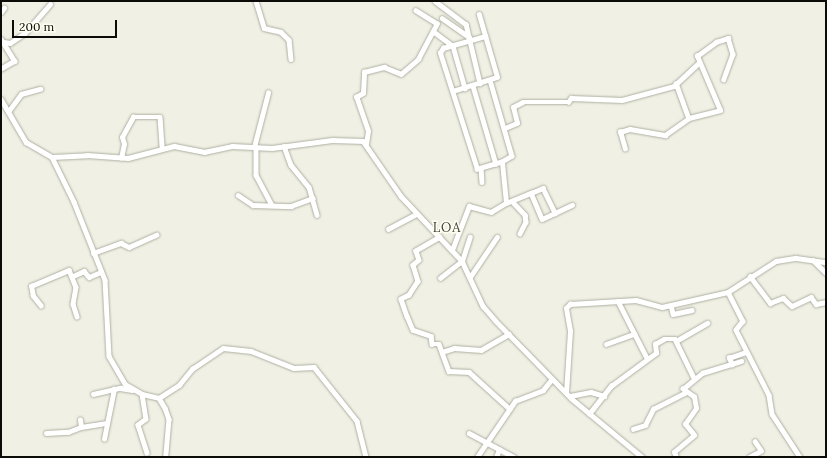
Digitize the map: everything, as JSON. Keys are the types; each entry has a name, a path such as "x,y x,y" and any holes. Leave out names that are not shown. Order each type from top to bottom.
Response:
{"street":[{"path":"256,1 265,29 281,32 289,40 291,59"},
{"path":"434,1 462,19 469,39 480,83"},
{"path":"2,41 10,43 25,33 50,4"},
{"path":"366,144 368,131 356,97 363,93 364,72 384,67 402,74 418,59 438,24 416,11"},
{"path":"453,92 497,77 479,15"},
{"path":"442,18 469,39"},
{"path":"433,31 453,46 465,88"},
{"path":"485,36 469,39 440,53 477,169 512,158 505,128 490,80"},
{"path":"625,149 620,132 630,129 665,136 689,118 720,109 699,62 698,55 716,42 729,38 733,54 724,79"},
{"path":"1,69 15,61 2,41"},
{"path":"505,128 517,122 514,105 568,102 571,98 622,100 676,84 699,62"},
{"path":"676,84 689,118"},
{"path":"474,86 496,164"},
{"path":"8,112 21,94 40,89"},
{"path":"268,93 255,147 256,175 272,205"},
{"path":"1,99 3,108 8,112 32,149 52,157 121,158 174,146 204,152 232,146 284,146 350,139 366,144 394,188 416,214 462,261 483,306 568,395 642,457"},
{"path":"121,158 124,144 122,137 133,117 160,117 162,148"},
{"path":"284,146 291,166 308,185 317,214"},
{"path":"52,157 102,272 109,356 125,384 142,394 159,398 179,385 192,369 223,348 251,351 294,368 314,367 357,421 366,457"},
{"path":"502,162 506,203"},
{"path":"481,168 482,182"},
{"path":"452,250 469,206 491,212 506,203 512,202 543,188 555,213"},
{"path":"531,193 542,218 572,205"},
{"path":"238,195 253,205 293,206 313,198"},
{"path":"512,202 525,215 526,222 520,234"},
{"path":"388,229 416,214"},
{"path":"93,254 121,243 129,247 156,235"},
{"path":"440,237 416,251 419,260 413,265 418,281 409,295 401,299 413,330 431,336 431,344 439,344 449,371 469,372 510,409"},
{"path":"440,278 462,261 464,246 470,237"},
{"path":"470,277 497,237"},
{"path":"568,395 570,331 566,308 585,302 618,301 671,305 728,292 750,276 776,261 812,260 826,262"},
{"path":"812,260 826,273"},
{"path":"41,306 33,296 31,286 68,271 73,276 76,316"},
{"path":"73,276 84,271 89,277 102,272"},
{"path":"750,276 770,303 783,298 792,306 809,298 816,304 826,302"},
{"path":"728,292 743,321 736,330 769,395 772,414 800,457"},
{"path":"618,301 646,356"},
{"path":"671,305 673,314 692,310"},
{"path":"589,414 604,396 646,356 656,353 655,344 664,339 676,341 707,323"},
{"path":"442,352 454,348 477,351 509,334"},
{"path":"606,344 634,334"},
{"path":"676,341 694,378"},
{"path":"732,365 729,358 746,352"},
{"path":"633,429 645,425 654,409 685,392 694,378 712,369 732,365 741,361"},
{"path":"477,457 519,398 543,390 552,379"},
{"path":"93,394 114,389 134,390"},
{"path":"104,439 114,389"},
{"path":"568,395 591,392 604,396"},
{"path":"676,457 674,452 694,435 685,424 696,408 694,397 685,392"},
{"path":"142,394 146,419 138,425 147,453"},
{"path":"159,398 168,419 166,457"},
{"path":"80,420 81,427"},
{"path":"46,433 68,432 81,427 107,423"},
{"path":"469,433 514,457"},
{"path":"749,457 761,451 755,442"},
{"path":"496,457 499,450"}],"district":[{"name":"LOA","path":"447,228"}]}
